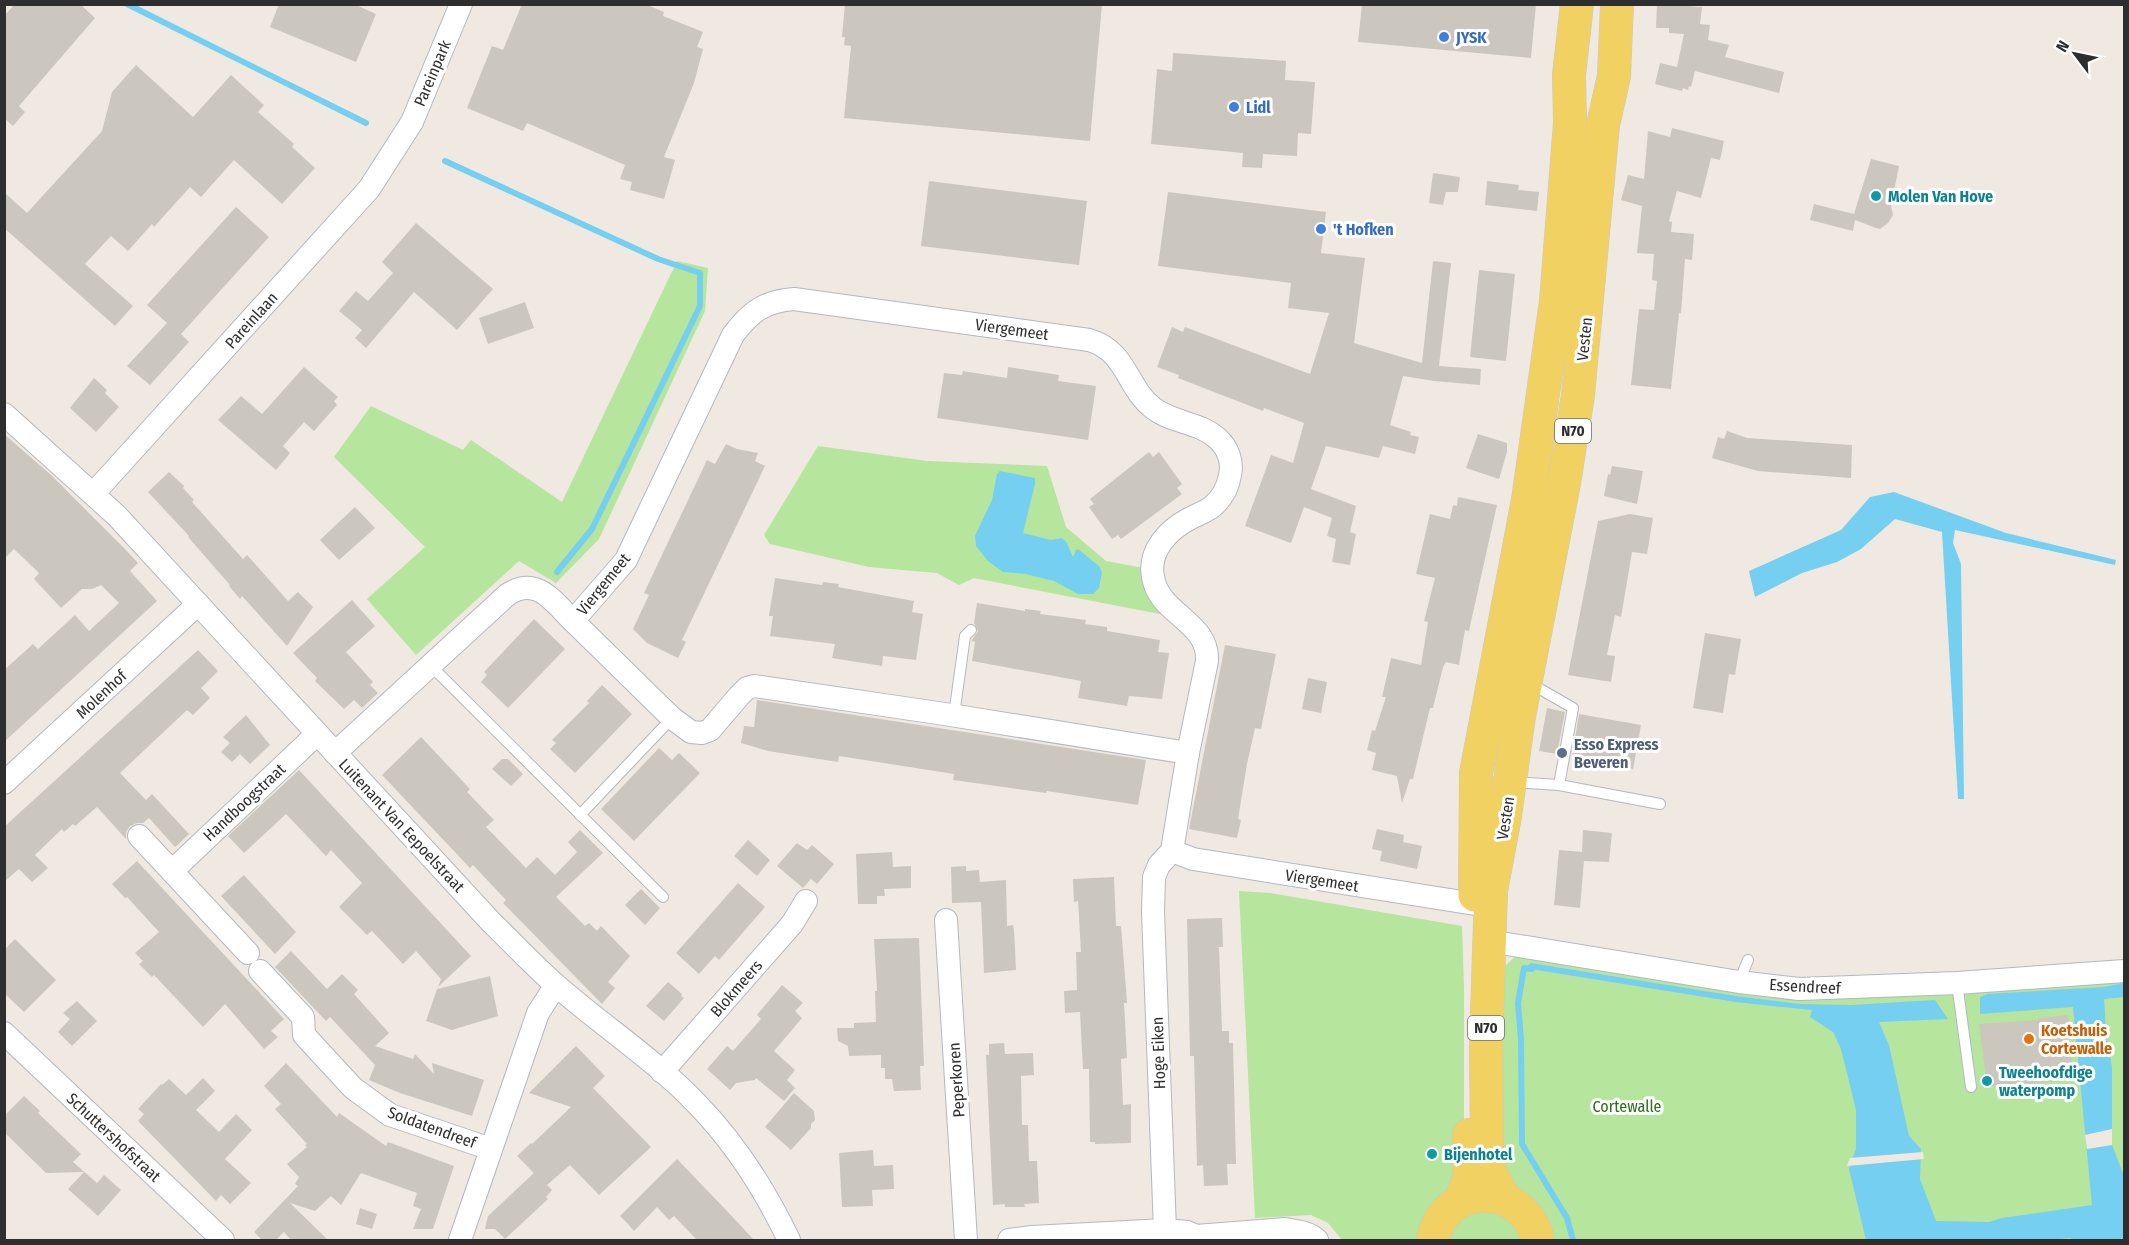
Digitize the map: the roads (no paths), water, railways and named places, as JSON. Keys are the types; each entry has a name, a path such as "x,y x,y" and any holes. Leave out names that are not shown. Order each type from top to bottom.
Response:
{"main road":[{"name":"Vesten","path":"1488,847 1475,801 1476,773 1528,500 1556,301 1570,123 1569,75 1576,4"},
{"name":"Vesten","path":"1474,904 1488,847 1510,782 1578,395 1604,125 1614,76 1617,4"},
{"name":"N70","path":"1488,847 1491,891 1486,1044 1487,1150 1490,1172 1503,1198 1517,1206 1527,1216 1535,1229 1538,1240"},
{"name":"N70","path":"1461,1202 1469,1179 1468,974 1474,904"},
{"path":"1434,1240 1440,1221 1449,1210 1461,1202 1482,1196 1503,1198"}],"street":[{"name":"Pareinpark","path":"401,141 425,93 461,4"},
{"name":"Pareinlaan","path":"94,493 369,189 401,141"},
{"name":"Viergemeet","path":"573,621 626,560 733,335 745,320 760,308 777,300 794,299 1100,343 1112,350 1140,394 1152,407 1166,416 1204,429 1218,438 1229,452 1231,473 1225,493 1212,508 1174,528 1161,542 1154,558 1153,576 1158,593 1200,634 1208,648 1172,851 1159,865 1154,877"},
{"name":"Luitenant Van Eepoelstraat","path":"4,414 94,493 491,922 556,985 696,1103 747,1164 789,1240"},
{"name":"Viergemeet","path":"335,753 517,588 527,586 538,590 573,621 672,718 691,732 702,733 710,730 739,696 747,688 754,686 954,715 1188,753"},
{"name":"Molenhof","path":"4,783 198,604"},
{"name":"Handboogstraat","path":"172,871 317,734"},
{"path":"139,836 172,871"},
{"name":"Viergemeet","path":"1172,851 1193,859 1474,904"},
{"name":"Soldatendreef","path":"172,871 303,1017 304,1035 353,1088 390,1115 491,1149"},
{"name":"Hoge Eiken","path":"1154,877 1152,912 1165,1230"},
{"name":"Blokmeers","path":"662,1072 792,924 806,901"},
{"name":"Peperkoren","path":"946,920 966,1240"},
{"name":"Essendreef","path":"1489,941 1739,982 1800,989 1958,983 2124,971"},
{"name":"Soldatendreef","path":"460,1240 538,1013 556,985"},
{"name":"Schuttershofstraat","path":"4,1033 223,1240"},
{"path":"1009,1240 1165,1230 1187,1232 1207,1238 1285,1229 1297,1231 1317,1240"}],"lane":[{"name":"Vesten","path":"1488,847 1497,818 1503,761 1552,507 1571,381 1583,289 1600,88"},
{"name":"Vesten","path":"1488,847 1482,793 1494,719 1529,549 1559,343 1581,121"},
{"path":"954,715 965,636 971,630"},
{"path":"430,665 663,897"},
{"path":"1526,681 1574,708 1559,785"},
{"path":"580,815 672,718"},
{"path":"1510,782 1559,785 1659,804"},
{"path":"1739,982 1748,960"},
{"path":"1958,983 1971,1087"}],"water":[{"path":"1000,471 1035,478 1023,533 1051,540 1062,538 1067,543 1073,557 1078,549 1099,566 1102,572 1099,588 1093,594 1078,594 1054,581 1025,574 1003,572 988,561 976,546 975,536 992,500 997,474"},
{"path":"1894,492 2006,533 2116,560 2115,565 1955,530 1953,543 1961,564 1964,799 1958,799 1942,532 1895,519 1861,549 1837,562 1802,573 1755,597 1749,571 1841,530 1870,497"},
{"path":"1531,963 1799,1004 1851,1005 1935,1000 1948,1019 1879,1022 1889,1045 1909,1136 1921,1149 1920,1179 1936,1221 1989,1222 2002,1218 2092,1205 2073,1007 1980,1014 1980,997 1987,994 2104,987 2124,983 2124,994 2104,994 2104,996 2106,1033 2112,1067 2112,1145 2124,1176 2124,1240 2071,1240 2070,1238 2051,1240 1866,1240 1849,1169 1856,1149 1856,1110 1841,1049 1833,1032 1810,1017 1812,1010 1736,1002 1524,968"}],"waterway":[{"path":"127,4 366,123"},
{"path":"445,161 658,259 700,273 700,306 592,529 557,572"},
{"path":"1532,969 1524,968 1518,1003 1521,1039 1522,1144 1567,1218 1573,1240"},
{"path":"2104,996 2124,994"}],"place":[{"name":"JYSK","path":"1444,37"},
{"name":"Lidl","path":"1234,107"},
{"name":"Molen Van Hove","path":"1876,196"},
{"name":"'t Hofken","path":"1321,229"},
{"name":"Esso Express Beveren","path":"1562,753"},
{"name":"Koetshuis Cortewalle","path":"2029,1039"},
{"name":"Tweehoofdige waterpomp","path":"1987,1081"},
{"name":"Bijenhotel","path":"1432,1154"}],"park label":[{"name":"Cortewalle","path":"1627,1106"}]}
